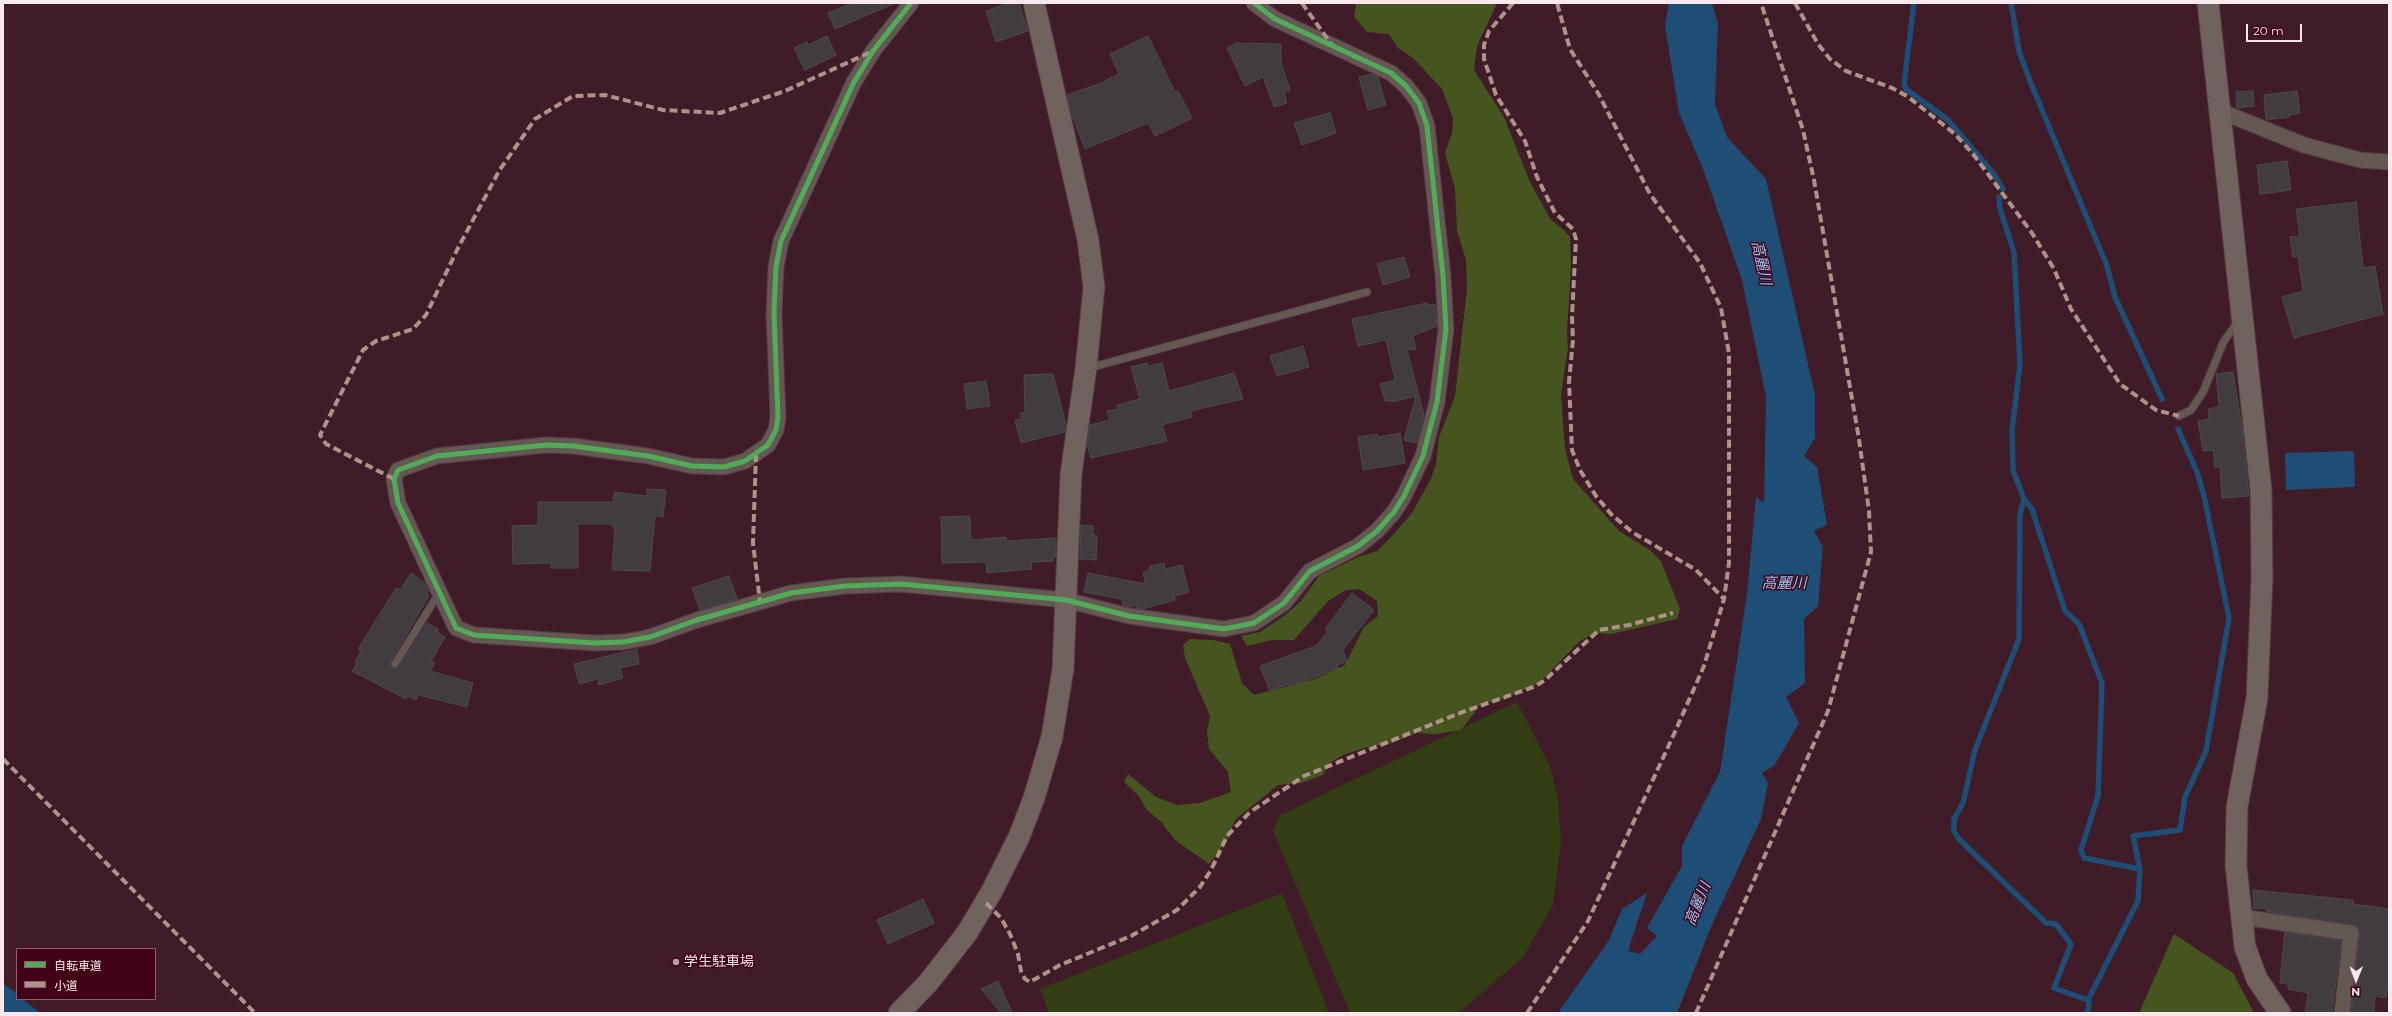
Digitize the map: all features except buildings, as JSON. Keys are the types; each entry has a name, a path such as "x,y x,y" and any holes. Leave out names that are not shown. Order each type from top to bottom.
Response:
{"street":[{"path":"911,3 873,51 854,82 781,241 776,267 774,312 778,417 776,430 768,445 745,461 724,467 692,466 648,456 573,446 546,446 437,456 398,470 394,479 398,503 456,628 474,635 595,644 623,642 650,637 697,620 791,593 845,586 901,584 1066,600 1129,616 1175,624 1224,629 1254,623 1284,603 1310,571 1358,546 1378,531 1394,512 1404,496 1423,456 1437,402 1446,329 1443,276 1427,126 1419,103 1406,86 1391,73 1275,19 1254,3"},
{"path":"899,1013 928,983 967,933 989,897 1019,838 1034,798 1052,737 1063,669 1071,474 1086,368 1094,287 1088,240 1034,3"},
{"path":"2208,3 2261,490 2262,578 2257,698 2236,818 2236,866 2245,947 2257,979 2280,1013"},
{"path":"2220,111 2304,145 2360,160 2389,162"},
{"path":"2242,916 2352,933 2342,1013"}],"lane":[{"path":"1086,368 1367,292"},
{"path":"2179,416 2191,410 2203,392 2224,341 2233,326 2243,316"},
{"path":"395,664 439,593"}],"green space":[{"path":"1350,3 1497,3 1477,46 1474,70 1504,117 1530,182 1550,219 1563,229 1570,237 1571,269 1567,332 1568,348 1561,395 1565,449 1573,479 1619,531 1650,550 1661,561 1680,609 1677,619 1611,634 1595,633 1580,641 1539,683 1506,698 1480,705 1461,730 1436,734 1417,733 1392,743 1364,748 1343,755 1328,764 1323,775 1301,783 1278,785 1235,820 1227,841 1209,864 1175,840 1161,822 1147,810 1138,795 1124,782 1128,774 1156,797 1177,805 1200,803 1231,792 1228,772 1209,749 1207,732 1210,716 1185,658 1183,645 1190,639 1213,640 1230,644 1242,683 1254,695 1315,679 1345,665 1364,627 1378,616 1377,601 1359,589 1346,590 1328,601 1294,640 1272,640 1247,646 1241,636 1260,632 1284,616 1301,601 1319,576 1358,557 1377,551 1392,536 1412,513 1431,479 1436,464 1439,437 1455,396 1467,289 1466,260 1457,231 1455,189 1445,153 1452,133 1453,118 1442,89 1413,58 1398,48 1389,34 1367,32 1354,17 1356,5"},
{"path":"1517,702 1550,766 1558,799 1561,841 1553,905 1523,957 1459,1013 1350,1013 1273,831 1280,815"},
{"path":"1282,893 1329,1013 1049,1013 1040,989"},
{"path":"2174,934 2233,973 2254,1013 2139,1013"}],"water":[{"name":"高麗川","path":"1669,3 1712,3 1718,23 1715,104 1727,137 1766,179 1815,395 1815,438 1804,456 1817,467 1827,525 1814,531 1823,547 1818,606 1804,619 1805,683 1786,697 1799,723 1774,766 1762,773 1768,783 1761,819 1711,927 1677,1013 1558,1013 1609,940 1622,909 1647,893 1628,951 1640,954 1657,936 1647,928 1682,866 1682,846 1720,772 1747,594 1756,497 1764,503 1766,397 1742,280 1703,169 1679,113 1665,26"},
{"path":"2354,451 2355,487 2286,490 2285,453"},
{"path":"3,983 16,993 16,1000 24,1000 40,1013 3,1013"}],"waterway":[{"path":"1914,3 1904,84 1906,89 1948,120 1993,173 2003,189"},
{"path":"2011,3 2019,51 2030,81 2107,266 2115,297 2162,399"},
{"path":"1999,197 2000,209 2014,252 2020,365 2012,430 2013,470 2024,499 2020,515 2019,639 1975,750 1963,803 1954,819 1954,831 1958,838 2046,923 2056,924 2071,944 2054,988 2088,1000 2089,1006 2087,1013"},
{"path":"2088,1000 2138,901 2140,869 2133,836 2180,830 2185,797 2206,751 2229,618 2204,496 2197,472 2178,429"},
{"path":"2024,499 2032,509 2065,611 2079,624 2102,683 2098,796 2081,850 2084,858 2140,869"}],"marked path":[{"path":"1302,3 1331,44"},
{"path":"1513,3 1489,31 1484,45 1484,59 1496,95 1525,141 1537,177 1555,213 1573,229 1576,239 1572,317 1573,340 1569,382 1572,450 1580,470 1596,496 1611,514 1632,532 1696,570 1724,599"},
{"path":"1527,1013 1588,921 1674,734 1704,666 1724,599 1729,563 1729,353 1721,308 1700,263 1650,194 1598,93 1570,49 1557,3"},
{"path":"1696,1013 1828,711 1871,552 1869,511 1859,439 1814,180 1803,130 1761,3"},
{"path":"1795,3 1818,44 1830,59 1846,71 1892,88 1907,96 1955,134 1973,154 2032,233 2054,269 2071,309 2120,384 2156,410 2179,416"},
{"path":"394,479 326,444 320,435 363,350 376,341 413,329 426,315 457,250 499,171 535,119 573,96 605,95 663,110 720,113 785,91 871,52"},
{"path":"756,454 753,543 760,602"},
{"path":"986,903 1001,918 1010,934 1018,954 1021,971 1025,979 1030,982 1060,965 1131,936 1177,910 1200,887 1211,870 1227,836 1250,812 1304,776 1460,713 1536,686 1545,680 1599,630 1629,625 1673,613"},
{"path":"3,759 255,1013"}],"cycle path":[{"path":"911,3 873,51 854,82 781,241 776,267 774,313 778,417 776,430 768,445 745,461 724,467 692,466 648,456 573,446 546,445 437,456 398,470 394,479 398,503 456,628 474,635 595,643 623,642 650,637 697,620 791,593 845,586 901,584 1066,600 1129,616 1224,629 1254,623 1284,603 1310,571 1358,546 1377,531 1394,512 1404,496 1423,456 1437,402 1446,329 1443,276 1427,126 1419,103 1406,86 1391,73 1275,19 1254,3"}],"place":[{"name":"学生駐車場","path":"676,962"}]}
